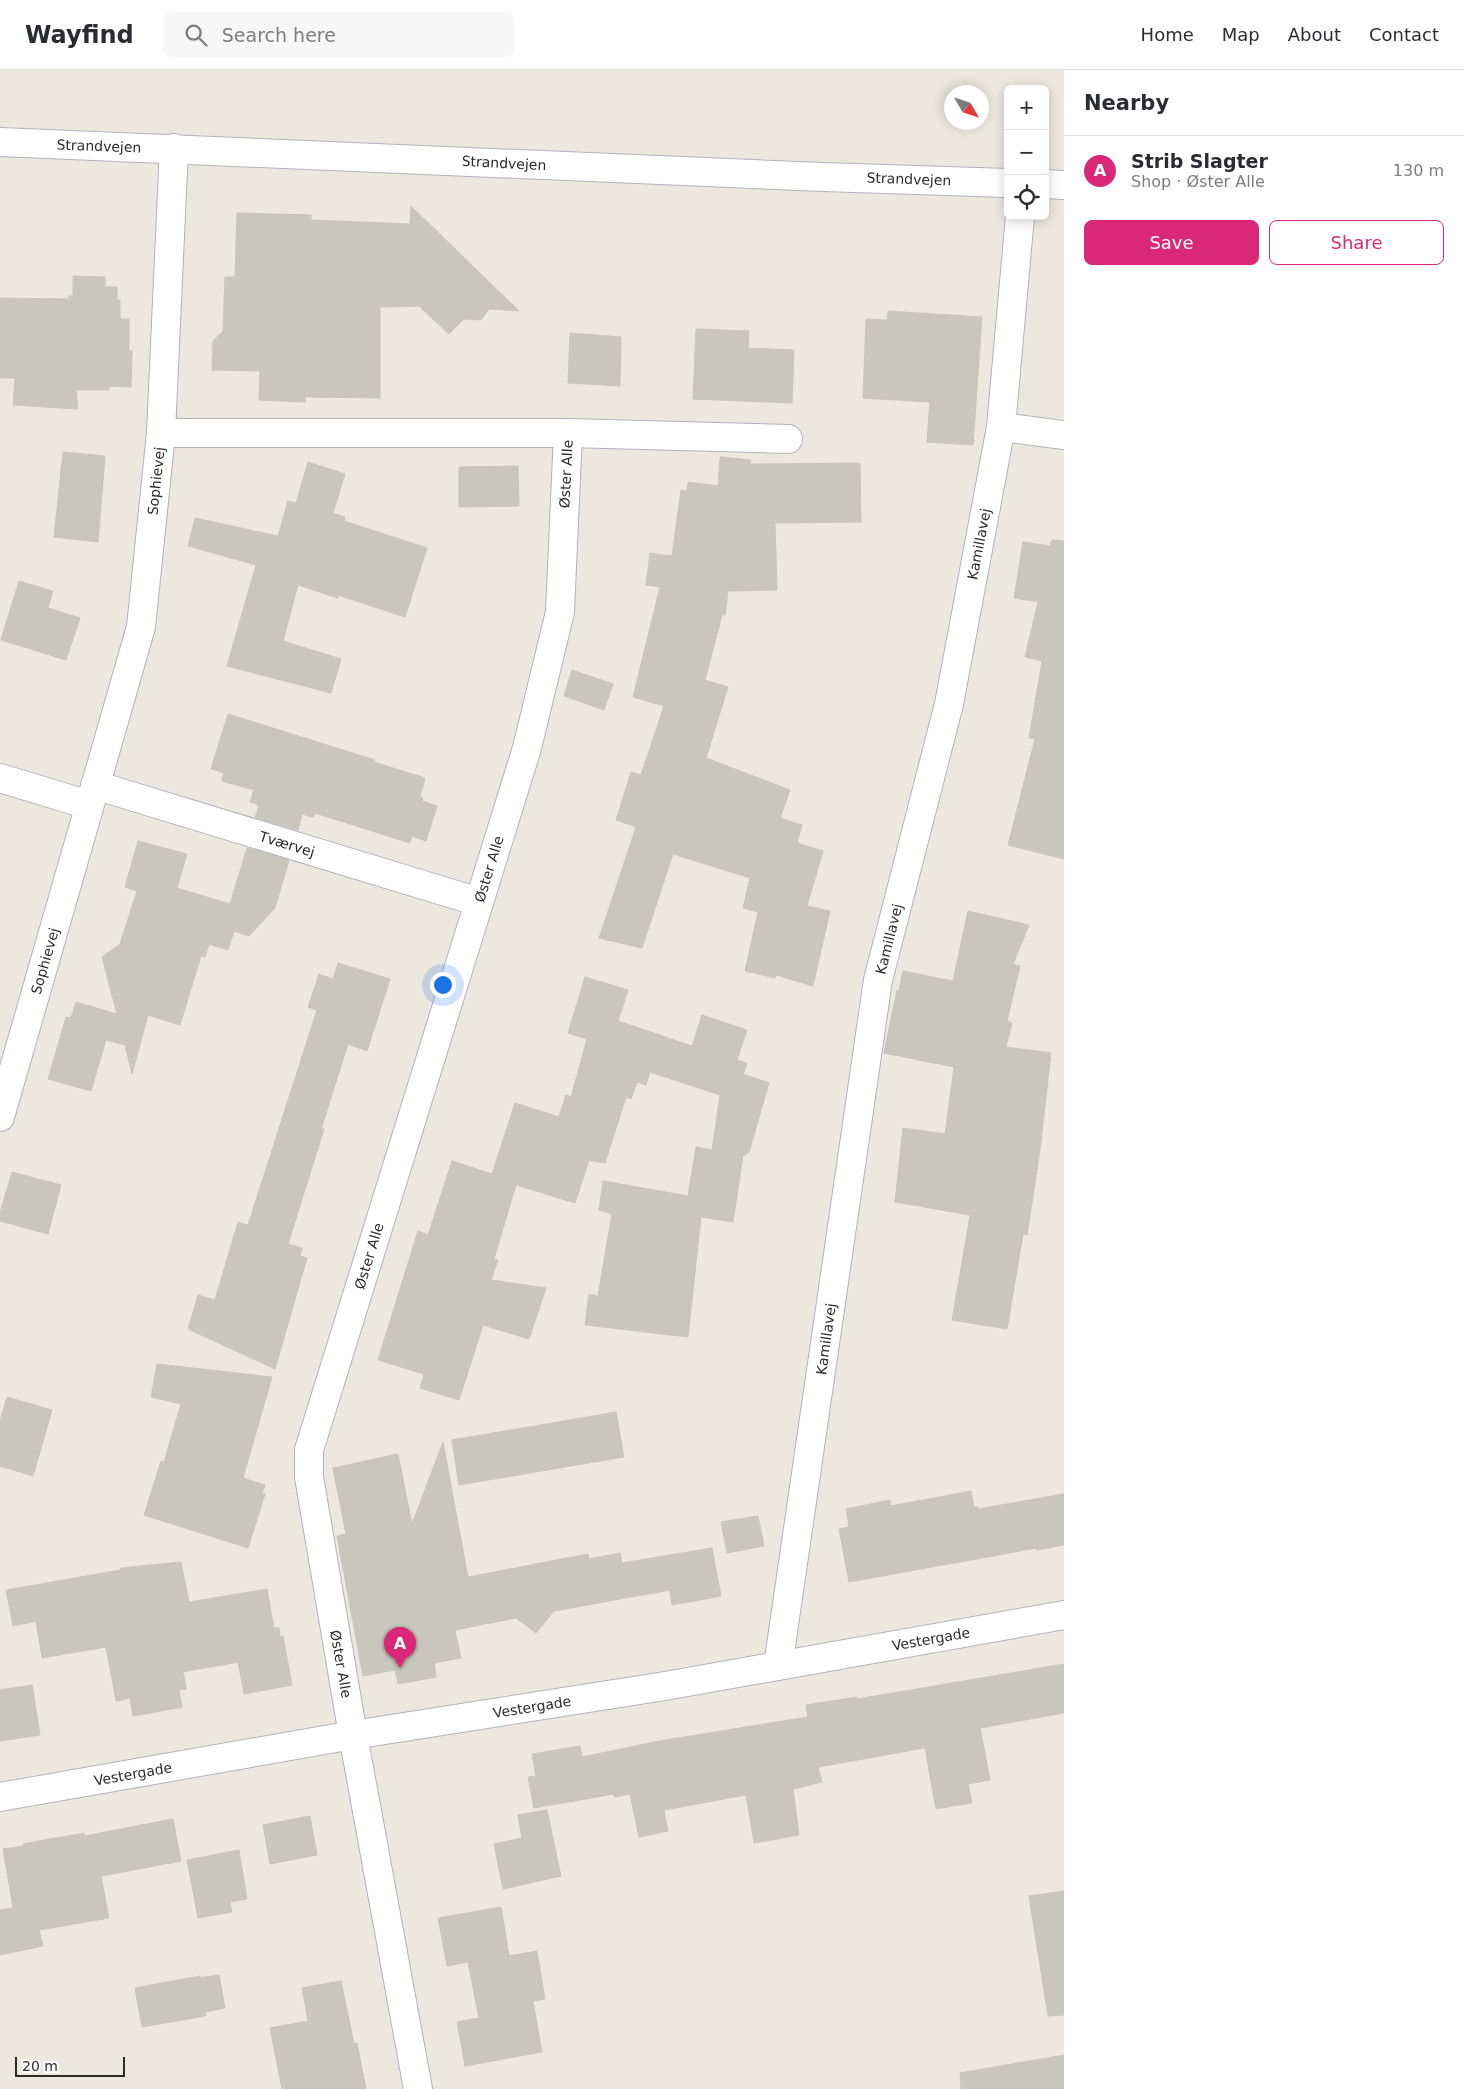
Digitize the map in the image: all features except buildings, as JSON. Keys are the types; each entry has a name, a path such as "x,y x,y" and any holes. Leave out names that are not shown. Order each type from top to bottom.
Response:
{"street":[{"name":"Strandvejen","path":"0,142 1004,183"},
{"name":"Sophievej","path":"0,1117 141,627 161,432 174,148"},
{"path":"1049,184 1064,185"},
{"name":"Kamillavej","path":"778,1666 878,980 949,704 1001,427 1020,220"},
{"path":"1001,427 1064,435"},
{"name":"Øster Alle","path":"161,432 568,432 788,439"},
{"name":"Øster Alle","path":"418,2089 353,1735 309,1477 309,1450 527,748 560,612 568,432"},
{"path":"0,778 92,795"},
{"name":"Tværvej","path":"92,795 479,902"},
{"name":"Vestergade","path":"0,1797 353,1735 665,1686 1064,1615"}],"place":[{"name":"Strib Slagter","path":"400,1668"}]}
